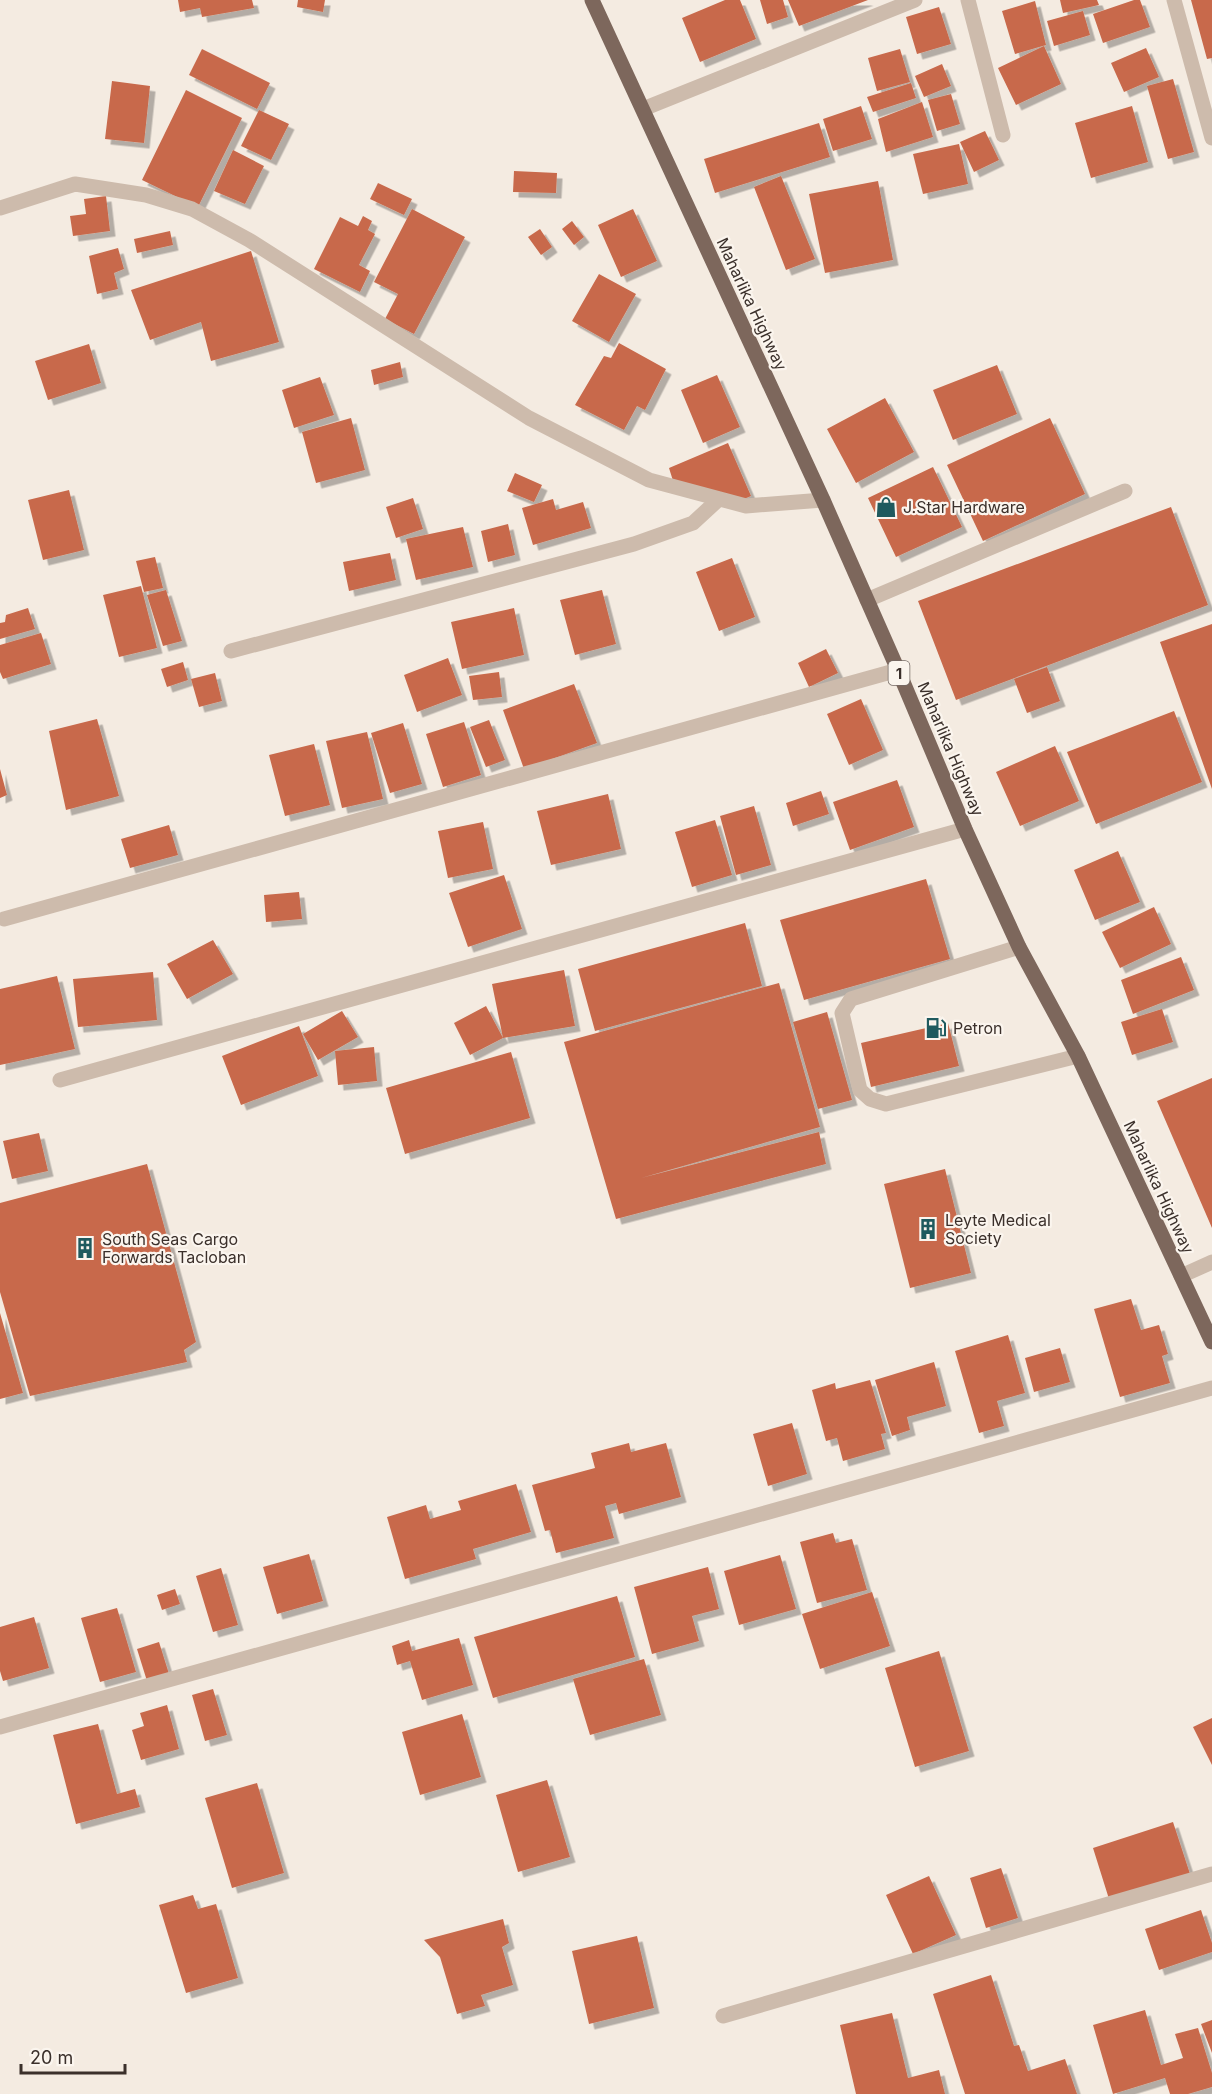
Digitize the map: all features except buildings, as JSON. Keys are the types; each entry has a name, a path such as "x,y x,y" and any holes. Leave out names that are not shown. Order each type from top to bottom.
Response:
{"main road":[{"name":"Maharlika Highway","path":"592,0 823,500 1018,947 1078,1056 1212,1342"}],"street":[{"path":"643,109 915,0"},
{"path":"968,0 1003,135"},
{"path":"1174,0 1212,138"},
{"path":"0,208 75,184 146,195 192,209 249,240 529,418 649,480 746,506 823,500"},
{"path":"867,600 1125,491"},
{"path":"231,651 634,544 693,524 719,499"},
{"path":"4,919 898,670"},
{"path":"60,1080 965,829"},
{"path":"1018,947 851,999 842,1014 860,1090 870,1099 886,1104 1078,1056"},
{"path":"1181,1276 1212,1262"},
{"path":"0,1726 1212,1388"},
{"path":"723,2016 1212,1874"}],"place":[{"name":"J.Star Hardware","path":"886,507"},
{"name":"Petron","path":"936,1028"},
{"name":"Leyte Medical Society","path":"928,1229"},
{"name":"South Seas Cargo Forwards Tacloban","path":"85,1248"}]}
